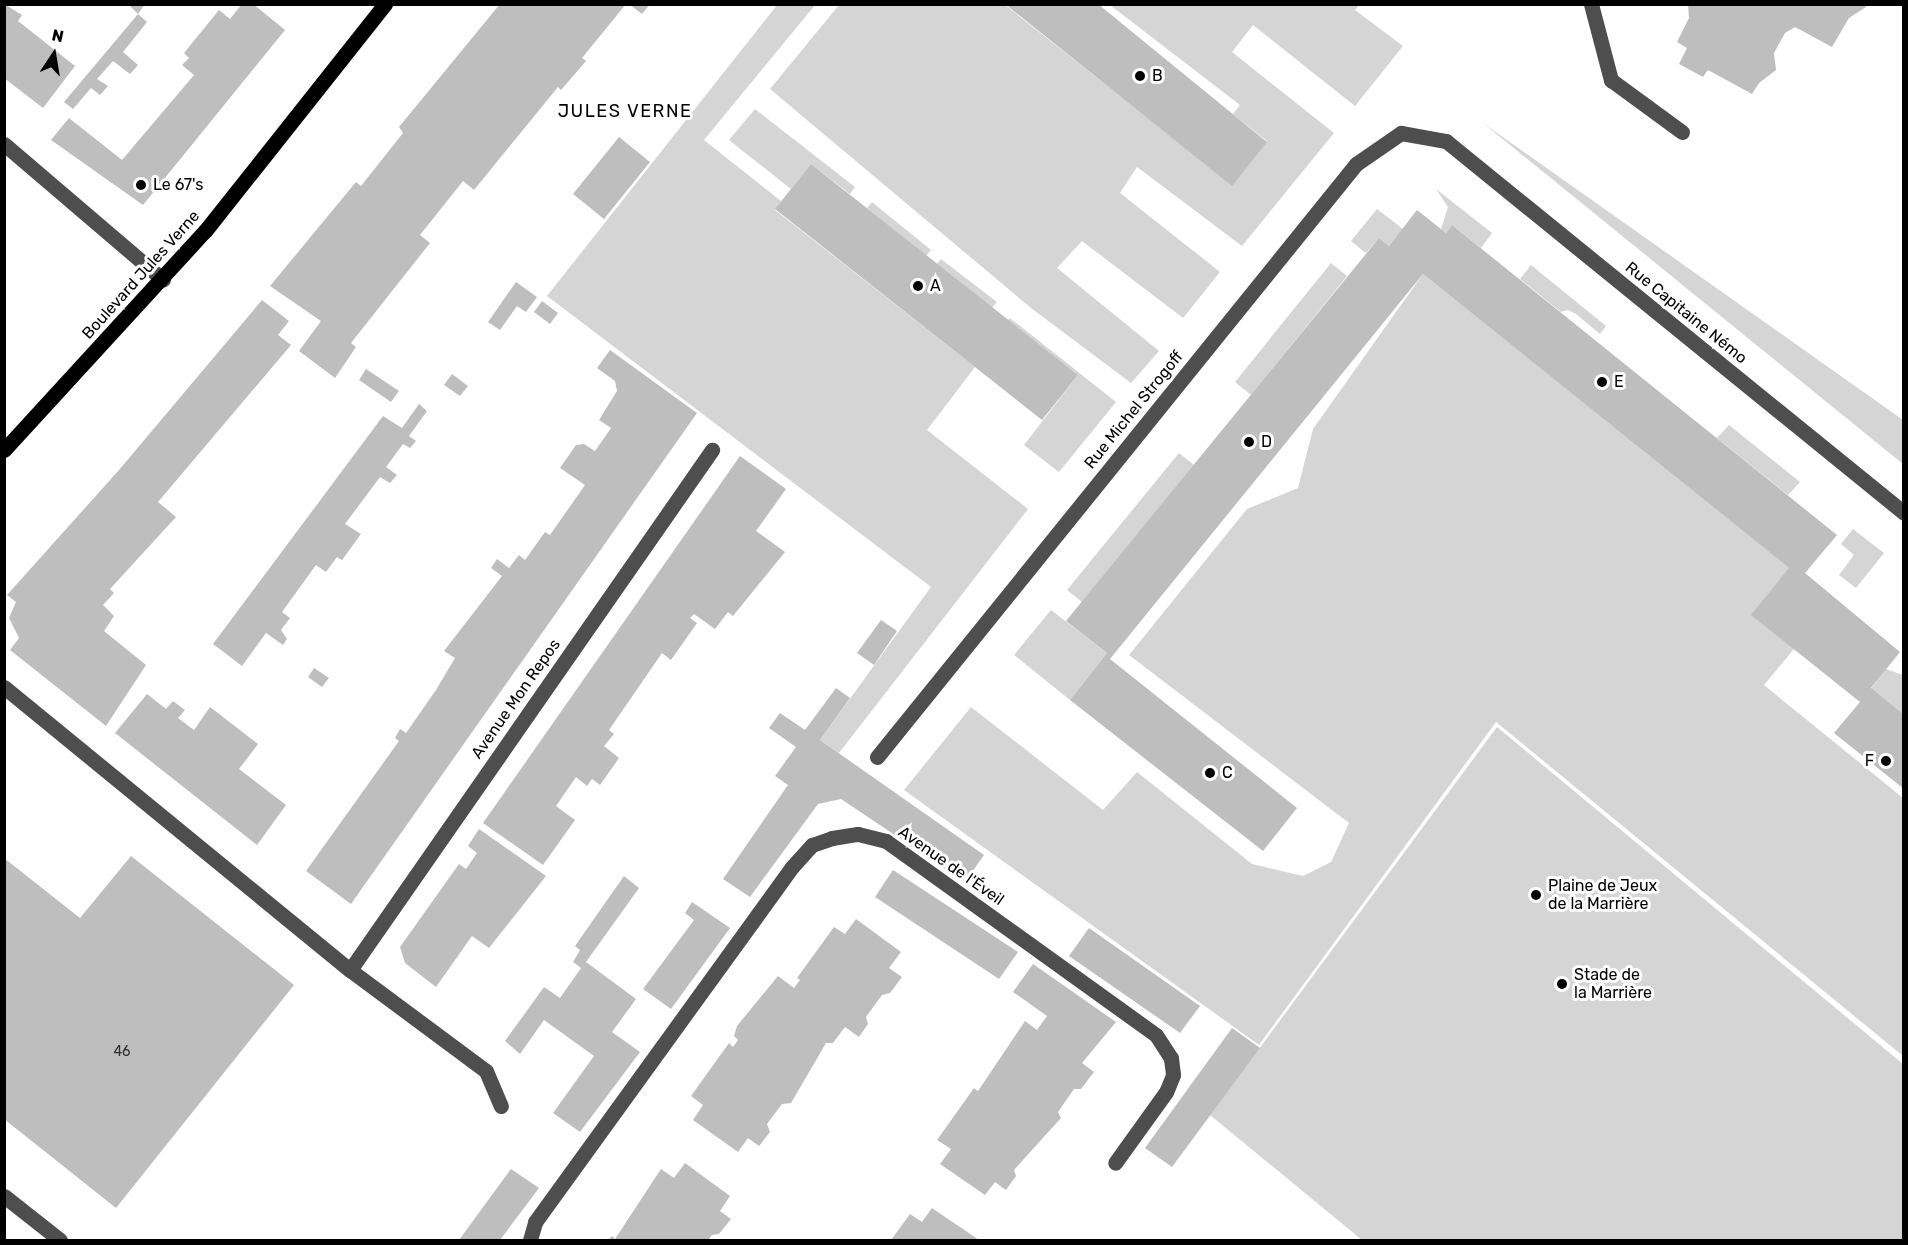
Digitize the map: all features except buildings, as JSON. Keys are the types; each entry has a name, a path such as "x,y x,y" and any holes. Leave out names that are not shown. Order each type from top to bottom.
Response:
{"main road":[{"name":"Boulevard Jules Verne","path":"4,450 163,280 385,4"}],"street":[{"path":"1591,4 1611,80 1682,132"},
{"name":"Rue Michel Strogoff","path":"877,757 1356,164 1401,133 1446,141"},
{"name":"Rue Capitaine Némo","path":"1446,141 1904,513"},
{"path":"4,144 163,280"},
{"name":"Avenue Mon Repos","path":"350,970 712,450"},
{"path":"4,687 350,970 486,1071 501,1106"},
{"name":"Avenue de l'Éveil","path":"530,1240 535,1222 792,867 812,844 858,834 886,841 1156,1035 1171,1058 1173,1075 1166,1092 1115,1163"},
{"path":"4,1196 60,1240"}],"shaded area":[{"path":"777,5 815,5 704,140 781,201 775,210 975,367 927,430 1028,509 839,753 820,740 931,587 547,296"},
{"path":"839,5 1005,5 1232,185 1267,141 1233,114 1240,105 1110,5 1359,5 1355,10 1403,46 1355,106 1253,25 1232,52 1334,133 1242,246 1137,167 1120,193 1220,272 1183,318 1082,241 1057,268 1159,351 1131,383 1031,308 770,89"},
{"path":"755,109 855,187 850,194 811,164 791,189 729,140"},
{"path":"1483,123 1903,420 1903,464"},
{"path":"1436,189 1492,233 1481,248 1452,225 1446,233 1441,229 1448,207"},
{"path":"872,202 931,250 926,256 867,208"},
{"path":"1377,209 1403,229 1389,246 1379,238 1366,253 1351,241"},
{"path":"941,259 997,302 992,308 937,264"},
{"path":"1331,263 1347,276 1251,395 1235,382"},
{"path":"1531,265 1606,326 1600,334 1576,314 1568,310 1561,312 1520,279"},
{"path":"1423,274 1789,568 1794,649 1764,685 1903,798 1903,1056 1496,722 1259,1045 904,790 971,707 1103,810 1137,772 1252,864 1303,876 1331,862 1349,823 1129,655 1247,509 1298,488 1313,429"},
{"path":"1010,318 1116,402 1059,472 1024,445 1078,375 1008,320"},
{"path":"1729,425 1800,482 1788,495 1717,438"},
{"path":"1179,453 1194,465 1082,602 1067,590"},
{"path":"1853,529 1884,553 1856,588 1839,575 1854,555 1841,544"},
{"path":"1051,610 1107,653 1070,700 1014,655"},
{"path":"1886,669 1903,675 1903,715 1871,689"},
{"name":"Plaine de Jeux de la Marrière","path":"1497,727 1903,1064 1903,1240 1362,1240 1210,1115"}],"place":[{"name":"B","path":"1140,76"},
{"name":"Le 67's","path":"141,185"},
{"name":"A","path":"918,286"},
{"name":"E","path":"1602,382"},
{"name":"D","path":"1249,442"},
{"name":"F","path":"1886,761"},
{"name":"C","path":"1210,773"},
{"name":"Plaine de Jeux de la Marrière","path":"1536,895"},
{"name":"Stade de la Marrière","path":"1562,984"}],"district":[{"name":"JULES VERNE","path":"625,111"}]}
